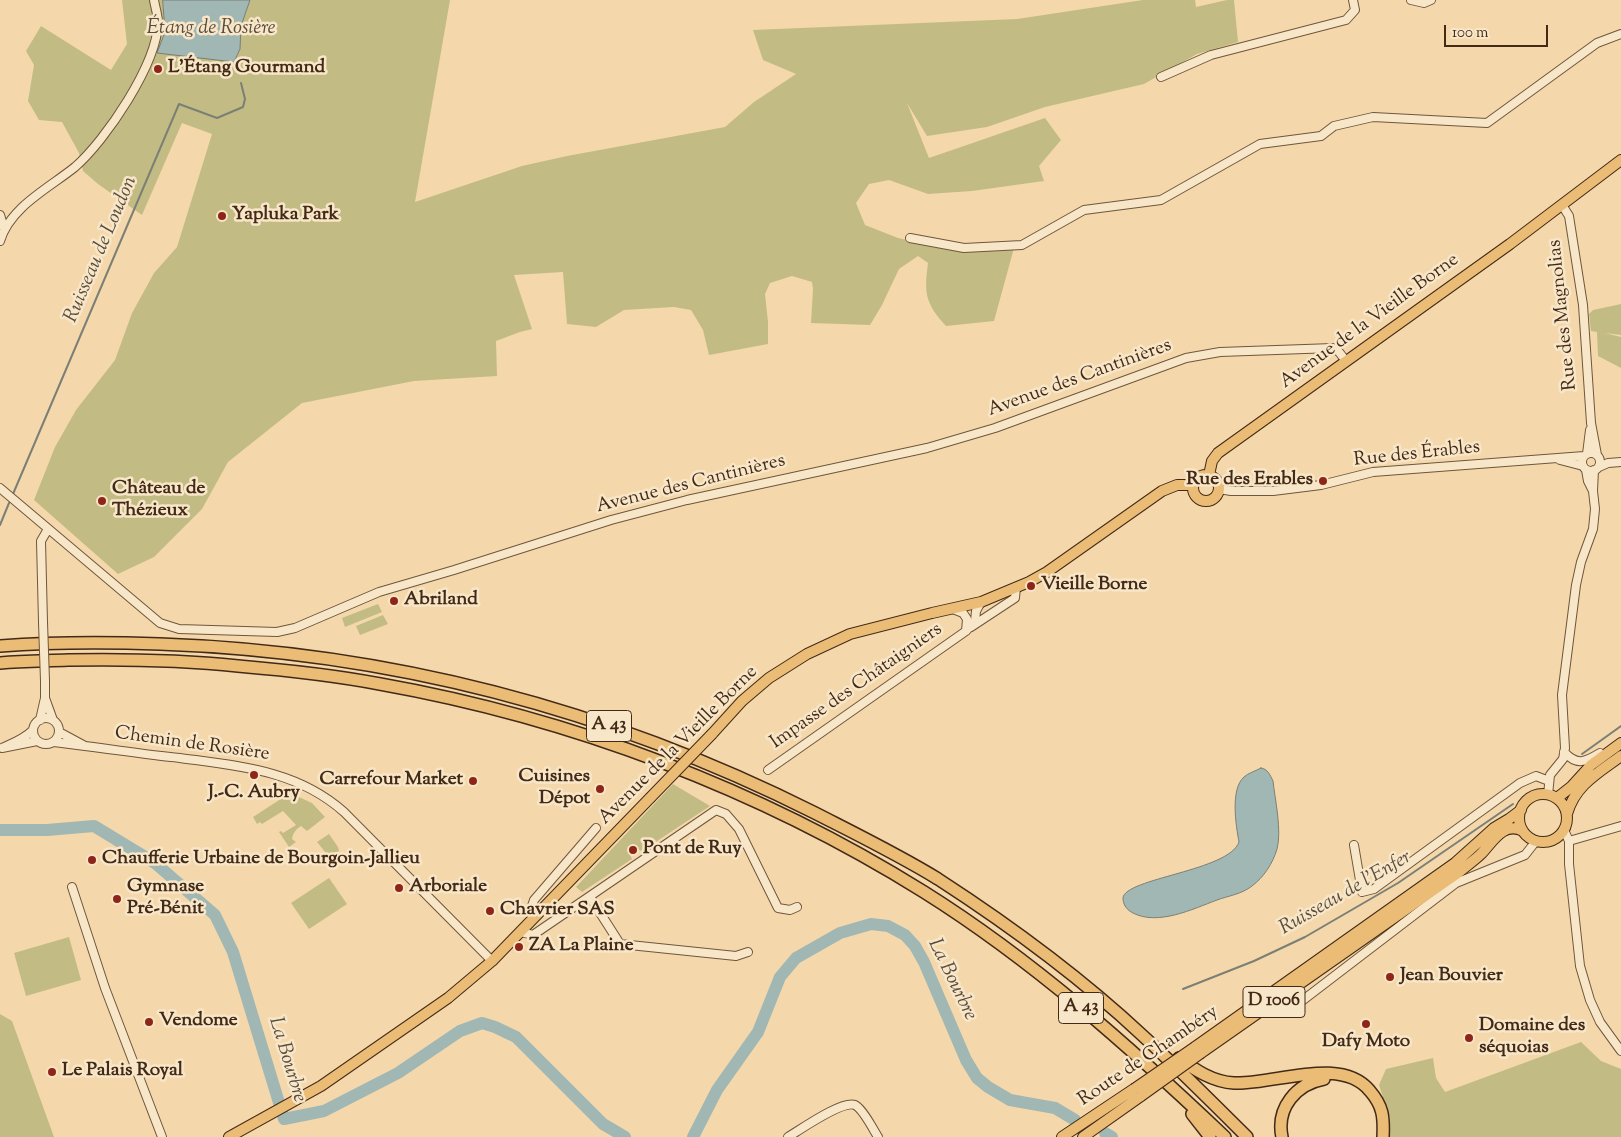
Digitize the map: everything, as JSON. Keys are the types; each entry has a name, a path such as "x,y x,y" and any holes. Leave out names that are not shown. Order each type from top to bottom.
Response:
{"highway":[{"name":"A 43","path":"0,646 114,642 202,646 288,653 384,667 462,683 584,718 664,745 763,787 852,831 936,878 1013,931 1093,992 1141,1033 1247,1137"},
{"name":"A 43","path":"0,663 113,659 200,662 284,670 379,683 467,702 558,726 656,760 758,802 842,845 924,893 1009,951 1066,995 1139,1057 1225,1137"},
{"path":"1141,1033 1168,1049 1190,1067 1206,1076 1233,1083 1321,1073 1338,1074 1354,1078 1367,1087 1377,1098 1384,1124 1383,1137"},
{"path":"1282,1137 1280,1125 1282,1114 1295,1092 1310,1082 1328,1079 1341,1080 1359,1087 1367,1096 1376,1109 1379,1124 1378,1137"},
{"path":"1173,1088 1210,1137"}],"main road":[{"name":"Avenue de la Vieille Borne","path":"1209,475 1212,461 1218,453 1510,244 1621,160"},
{"path":"1209,475 1218,481 1219,489 1213,499 1206,501 1198,498 1194,486 1199,477 1209,475"},
{"name":"Avenue de la Vieille Borne","path":"229,1137 320,1086 448,998 492,961 742,701 769,678 807,654 850,634 982,602 1016,587 1047,572 1162,491 1177,485 1194,486"},
{"path":"1552,796 1565,808 1566,823 1564,830 1549,842 1536,842 1523,831 1520,821 1521,810 1525,803 1537,796 1552,796 1571,787 1591,765 1621,742"},
{"path":"1566,816 1571,800 1586,782 1621,756"},
{"name":"Route de Chambéry","path":"1198,1050 1455,863 1494,828 1509,820 1521,810"},
{"name":"Route de Chambéry","path":"1083,1137 1138,1092 1458,873 1500,833 1518,828 1523,831"},
{"name":"Route de Chambéry","path":"1062,1137 1138,1092"}],"street":[{"path":"0,241 4,228 26,204 76,166 113,122 140,79 153,46 158,23 154,0"},
{"path":"1161,77 1212,55 1346,20 1355,10 1353,0"},
{"path":"1411,0 1424,3 1431,0"},
{"path":"910,238 964,248 1022,245 1084,210 1161,200 1260,144 1321,136 1334,126 1373,117 1487,123 1597,43 1621,34"},
{"name":"Rue des Magnolias","path":"1562,205 1569,216 1583,306 1591,423 1597,456"},
{"path":"0,215 4,228"},
{"name":"Avenue des Cantinières","path":"48,529 160,623 179,629 277,632 295,628 379,592 611,520 687,500 927,448 996,428 1186,358 1220,352 1333,348 1340,352 1346,361"},
{"name":"Rue des Magnolias","path":"1586,455 1591,423"},
{"path":"1552,796 1549,781 1553,771 1563,759 1564,752 1562,695 1576,585 1581,562 1593,529 1595,509 1591,468 1583,460 1590,453 1620,462"},
{"name":"Rue des Érables","path":"1219,489 1229,491 1273,491 1321,485 1373,472 1558,459 1586,455"},
{"path":"1591,468 1600,462 1597,456"},
{"name":"Rue des Érables","path":"1558,459 1591,468"},
{"path":"1591,468 1620,462"},
{"path":"0,488 48,529 41,541 45,698 40,720"},
{"path":"966,631 1015,598 1016,587"},
{"name":"Impasse des Châtaigniers","path":"768,770 966,631 975,621 976,611 982,602"},
{"name":"Impasse des Châtaigniers","path":"952,608 963,612 967,620 966,631"},
{"path":"1,748 37,741 44,744 54,742 59,732 58,725 53,720 45,698"},
{"path":"1,748 27,736 40,720 44,718 53,720"},
{"path":"33,730 37,741"},
{"name":"Chemin de Rosière","path":"59,732 85,746"},
{"name":"Chemin de Rosière","path":"54,742 237,765 274,773 300,784 330,800 344,812 492,961"},
{"path":"1564,752 1571,759 1579,762 1591,759 1621,742"},
{"path":"1354,845 1362,892 1374,889 1520,783 1536,776 1549,781"},
{"path":"520,932 533,935 716,810 726,814 739,829 778,908 790,910 797,907"},
{"path":"1569,841 1621,826"},
{"path":"534,918 530,912 534,900 596,828"},
{"path":"1564,830 1569,841 1569,864 1580,966 1590,1000 1600,1022 1618,1043 1621,1051"},
{"path":"1290,1010 1456,882 1525,855 1536,842"},
{"path":"72,887 105,988 162,1137"},
{"path":"590,897 620,944 736,956 748,952"},
{"path":"788,1137 835,1109 849,1104 856,1106 861,1111 878,1137"}],"shaded area":[{"path":"122,0 450,0 415,202 522,166 725,127 754,102 796,74 763,60 753,30 1017,19 1143,0 1195,0 1196,7 1234,0 1238,42 1197,54 1144,84 1045,107 987,127 927,136 907,103 929,158 1045,118 1061,140 1039,166 1044,181 972,191 928,194 889,180 869,184 856,203 865,225 898,238 952,250 1014,248 994,321 946,326 930,304 926,290 928,263 918,256 899,269 870,325 811,323 812,282 792,276 770,283 765,294 768,344 709,355 703,330 691,310 674,307 624,310 596,327 567,324 563,272 514,275 532,329 496,341 497,376 414,381 302,403 228,462 202,509 154,557 118,574 34,500 55,447 76,410 115,360 132,313 154,273 177,247 212,134 182,123 142,215 83,171 79,153 62,122 39,120 28,101 34,65 26,51 41,26 111,70 127,44"},
{"path":"1621,304 1621,335 1605,333 1621,337 1621,368 1598,356 1597,332 1591,331 1589,314 1593,310"},
{"path":"378,604 382,612 345,627 342,618"},
{"path":"383,615 388,624 360,635 356,626"},
{"path":"673,784 710,806 642,851 632,847 628,851 632,859 582,892 576,887"},
{"path":"290,793 312,803 325,817 307,831 301,826 298,828 292,839 296,842 289,847 279,832 283,833 296,825 283,811 262,824 260,822 257,824 253,817"},
{"path":"329,834 339,851 330,858 317,842"},
{"path":"329,878 347,904 309,929 291,903"},
{"path":"69,937 81,980 26,996 14,953"},
{"path":"0,1014 12,1021 54,1137 0,1137"},
{"path":"1581,1042 1601,1061 1621,1069 1621,1137 1388,1137 1390,1119 1379,1085 1386,1069 1433,1058 1436,1078 1445,1092"}],"water":[{"name":"Étang de Rosière","path":"163,0 250,0 241,26 240,49 234,62 157,53 165,32"},
{"path":"1261,768 1267,771 1273,781 1279,833 1275,854 1268,869 1260,878 1244,891 1175,915 1153,918 1143,917 1127,909 1123,898 1128,891 1217,860 1231,852 1239,842 1235,808 1237,790 1244,777"}],"waterway":[{"name":"Ruisseau de Loudon","path":"13,494 179,104 217,118 243,107 245,99 241,83"},
{"name":"Ruisseau de Loudon","path":"0,525 9,503"},
{"name":"Ruisseau de l'Enfer","path":"1582,754 1621,726"},
{"name":"Ruisseau de l'Enfer","path":"1183,989 1254,961 1305,937 1398,883 1513,804"},
{"name":"La Bourbre","path":"0,830 47,830 94,826 155,863 215,915 233,952 284,1119 324,1111 398,1073 460,1031 482,1023 516,1037 603,1124 625,1137"},
{"name":"La Bourbre","path":"693,1137 717,1090 758,1032 780,977 796,958 840,933 871,924 888,926 905,935 915,946 924,962 966,1060 977,1078 1010,1100 1055,1108 1075,1120"},
{"name":"La Bourbre","path":"1105,1133 1112,1137"}],"place":[{"name":"L'Étang Gourmand","path":"158,69"},
{"name":"Yapluka Park","path":"222,216"},
{"name":"Rue des Erables","path":"1323,481"},
{"name":"Château de Thézieux","path":"102,501"},
{"name":"Vieille Borne","path":"1031,586"},
{"name":"Abriland","path":"394,601"},
{"name":"J.-C. Aubry","path":"254,775"},
{"name":"Carrefour Market","path":"473,781"},
{"name":"Cuisines Dépot","path":"600,789"},
{"name":"Pont de Ruy","path":"633,850"},
{"name":"Chaufferie Urbaine de Bourgoin-Jallieu","path":"92,860"},
{"name":"Arboriale","path":"399,888"},
{"name":"Gymnase Pré-Bénit","path":"117,899"},
{"name":"Chavrier SAS","path":"490,911"},
{"name":"ZA La Plaine","path":"519,947"},
{"name":"Jean Bouvier","path":"1390,977"},
{"name":"Vendome","path":"149,1022"},
{"name":"Dafy Moto","path":"1366,1024"},
{"name":"Domaine des séquoias","path":"1469,1038"},
{"name":"Le Palais Royal","path":"52,1072"}]}
